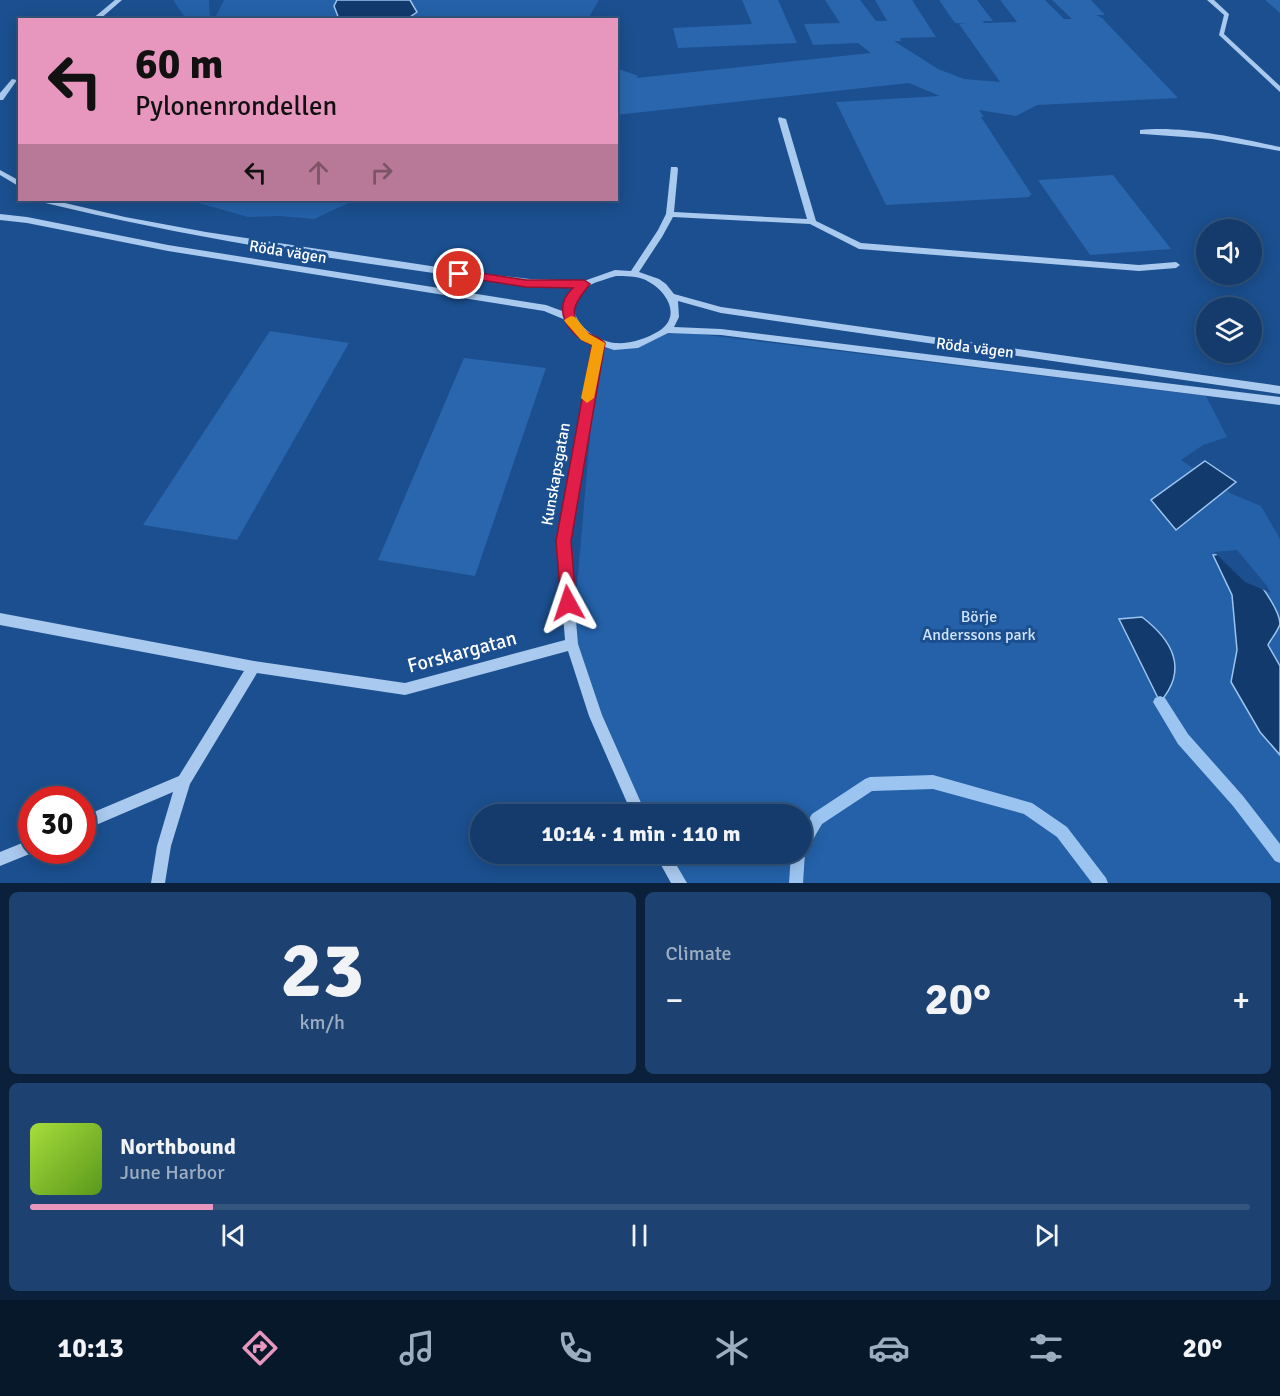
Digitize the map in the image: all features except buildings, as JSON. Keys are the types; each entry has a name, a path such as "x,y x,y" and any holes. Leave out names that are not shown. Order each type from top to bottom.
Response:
{"street":[{"path":"96,18 119,0"},
{"path":"1210,0 1227,15 1221,34 1280,90"},
{"path":"0,87 16,78"},
{"path":"0,98 16,78"},
{"path":"782,119 812,222"},
{"path":"1143,132 1232,139 1280,149"},
{"path":"633,274 665,226 670,214 674,170"},
{"path":"0,172 18,184"},
{"name":"Röda vägen","path":"48,201 102,215 236,241 526,283 584,284"},
{"path":"670,214 812,222 859,246 1139,268 1176,265"},
{"name":"Röda vägen","path":"0,217 27,220 168,248 546,308 570,318"},
{"path":"615,273 633,274 657,281 673,297 676,308 674,320 666,330 639,344 618,346 598,343 585,337 575,328 568,306 573,294 584,284 598,277 615,273"},
{"name":"Röda vägen","path":"673,297 721,310 1280,390"},
{"name":"Röda vägen","path":"666,330 721,332 1280,401"},
{"name":"Kunskapsgatan","path":"598,343 563,541 572,644 596,716 635,804"},
{"name":"Forskargatan","path":"0,619 254,667 405,689 572,644"},
{"path":"158,883 164,846 184,781 254,667"},
{"path":"96,818 184,781"},
{"path":"0,859 18,852"},
{"path":"668,864 680,883"}],"green space":[{"path":"173,0 209,0 210,18 185,18"},
{"path":"224,0 599,0 589,18 215,18"},
{"path":"192,201 353,201 314,219 279,216 248,217"},
{"name":"Börje Anderssons park","path":"666,330 1206,396 1227,437 1203,445 1181,460 1232,494 1261,506 1280,539 1280,883 680,883 668,864 812,864 812,804 635,804 596,716 572,644 598,343 629,346"}],"shaded area":[{"path":"337,0 410,0 417,12 408,18 339,18 334,6"},
{"path":"1205,461 1236,482 1176,530 1151,500"},
{"path":"1235,552 1262,586 1279,616 1279,627 1268,645 1280,666 1280,755 1260,732 1231,682 1237,650 1232,595 1213,555"},
{"path":"1142,617 1162,635 1173,656 1174,678 1160,702 1119,619"}],"pier":[{"path":"1237,550 1271,593 1245,582 1214,552"}],"waterway":[{"path":"1160,702 1183,739 1238,801 1280,856"},
{"path":"812,828 817,819 870,784 933,782 1027,808 1062,832 1101,883"},
{"path":"796,883 797,864"}],"slow traffic":[{"path":"571,320 575,328 585,337 598,343 587,398"}],"route":[{"path":"459,274 526,283 584,284 573,294 568,306 570,318 575,328 585,337 598,343 563,541 568,603"}]}
